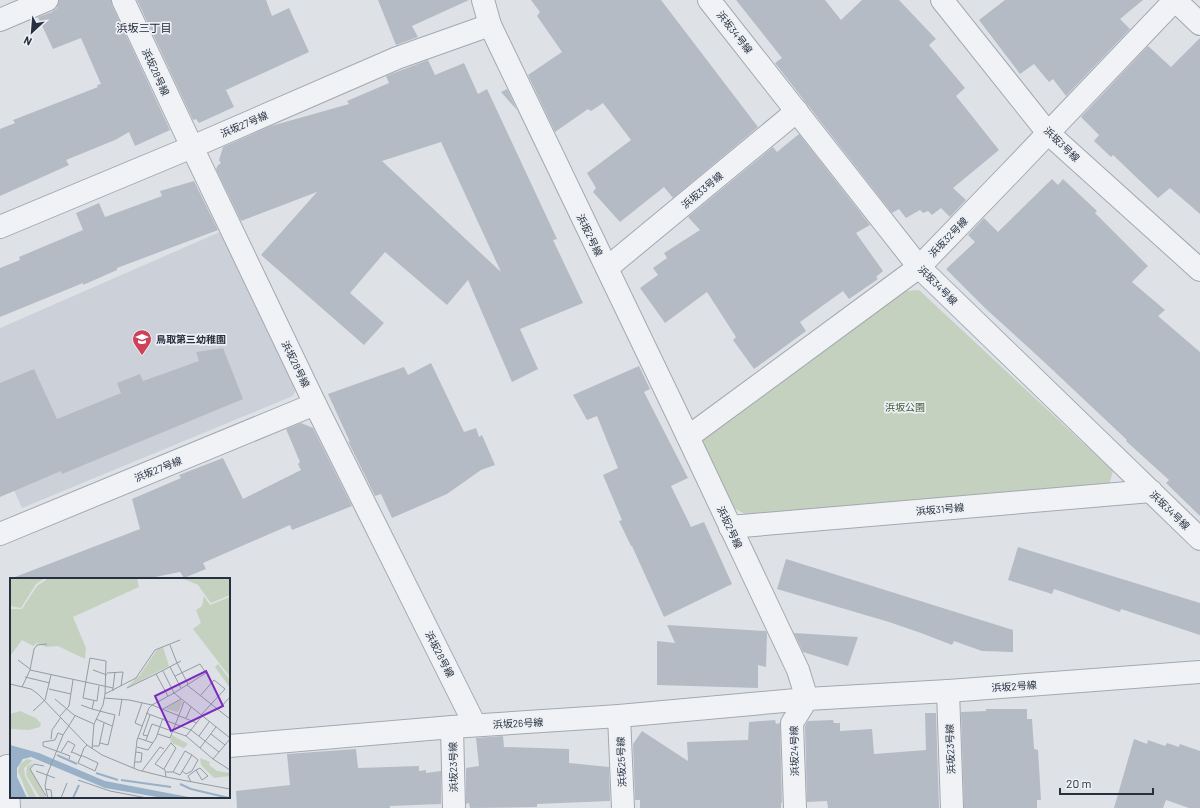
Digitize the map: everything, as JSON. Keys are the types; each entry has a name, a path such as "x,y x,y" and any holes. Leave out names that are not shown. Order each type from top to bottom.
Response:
{"street":[{"path":"0,20 47,0"},
{"name":"浜坂28号線","path":"123,0 315,404 476,725"},
{"name":"浜坂2号線","path":"483,0 490,26 688,437 798,670 807,699 1200,672"},
{"name":"浜坂34号線","path":"709,0 919,267 1200,539"},
{"name":"浜坂3号線","path":"942,0 1048,133 1200,270"},
{"path":"1175,0 1200,24"},
{"name":"浜坂32号線","path":"688,437 919,267 1175,0"},
{"name":"浜坂27号線","path":"0,227 192,147 397,58 490,26"},
{"name":"浜坂33号線","path":"607,268 797,111"},
{"name":"浜坂27号線","path":"0,534 315,404"},
{"name":"浜坂31号線","path":"730,527 1151,491"},
{"name":"浜坂23号線","path":"948,690 952,808"},
{"name":"浜坂26号線","path":"230,746 476,725 619,716 807,699"},
{"name":"浜坂24号線","path":"795,808 792,723 807,699"},
{"name":"浜坂25号線","path":"619,716 623,808"},
{"name":"浜坂23号線","path":"452,727 454,808"},
{"path":"9,808 7,766 10,766"}],"shaded area":[{"name":"鳥取第三幼稚園","path":"222,231 298,384 293,396 22,508 0,459 0,328"}],"green space":[{"name":"浜坂公園","path":"919,290 1113,471 1109,485 747,515 730,506 701,446 707,432 769,390 906,291"}],"building":[{"path":"59,0 111,0 170,130 135,146 129,132 115,140 66,160 69,165 0,196 0,129 15,123 13,120 98,87 97,85 101,84 81,38 53,49 38,17 52,12 57,8"},
{"path":"137,0 266,0 272,16 289,8 309,52 226,90 234,107 199,123 196,119 193,120"},
{"path":"378,0 469,0 412,26 418,37 396,45"},
{"path":"531,0 661,0 758,127 673,198 664,187 620,222 593,192 596,188 587,173 631,140 603,103 591,111 588,109 555,132 528,75 562,52 537,16 540,12"},
{"path":"736,0 825,0 841,20 862,0 899,0 936,39 929,45 965,88 956,96 999,150 953,188 966,200 950,217 941,208 932,215 928,211 923,213 920,210 906,218 899,209 892,213 775,63 782,58"},
{"path":"1005,0 1143,0 1120,19 1130,29 1066,96 1053,79 1049,82 1034,64 1020,74 979,20"},
{"path":"1200,38 1200,214 1170,188 1158,198 1113,155 1111,157 1094,141 1099,135 1081,117 1148,46 1171,67"},
{"path":"428,60 435,75 464,63 478,94 487,89 557,239 553,240 583,303 520,329 538,369 512,382 468,280 447,305 385,252 350,293 384,323 364,345 261,255 317,192 241,221 216,169 221,163 219,160 223,147 271,126 349,104 347,101 389,83 386,76","holes":["441,142 501,272 382,161"]},
{"path":"507,89 517,110 501,92"},
{"path":"799,134 870,225 856,233 883,271 876,277 878,279 849,299 843,291 800,322 806,331 754,369 733,340 736,337 707,292 665,323 640,288 658,275 653,268 667,258 664,253 700,230 688,217 773,147 777,152"},
{"path":"1052,179 1058,185 1063,179 1097,211 1095,213 1148,266 1132,282 1165,310 1158,316 1200,352 1200,516 1166,483 1169,480 985,308 946,269 975,242 968,235 984,218 998,232"},
{"path":"194,181 218,230 117,268 117,270 83,285 83,283 0,317 0,268 20,260 19,257 83,230 76,213 99,203 105,217 162,196 160,191"},
{"path":"223,348 243,399 62,474 61,471 0,497 0,383 34,369 57,419 121,393 117,383 140,374 143,381 199,361 196,352"},
{"path":"431,363 464,432 476,428 479,437 482,435 495,465 481,470 447,494 392,518 381,494 375,496 348,441 350,442 328,394 404,367 408,375"},
{"path":"639,366 650,389 644,392 688,478 671,486 691,527 704,522 732,584 664,617 619,521 622,520 603,475 618,468 597,416 587,420 573,395"},
{"path":"301,423 313,428 352,506 292,530 290,525 203,563 206,569 184,578 180,572 150,578 16,578 140,529 132,499 181,478 179,475 223,458 243,499 301,470 298,464 300,462 286,429"},
{"path":"1018,547 1200,603 1200,635 1121,609 1120,612 1054,589 1052,594 1008,580"},
{"path":"786,559 1013,630 1013,652 982,651 954,641 952,645 889,622 777,589"},
{"path":"667,625 766,631 766,667 758,665 758,688 657,685 657,641 675,643"},
{"path":"794,633 858,637 848,666 803,652"},
{"path":"986,709 1027,709 1027,719 1032,719 1034,749 1038,750 1041,800 1037,800 1037,808 964,808 961,712 986,711"},
{"path":"925,713 936,713 939,808 828,808 827,801 807,802 805,726 808,721 833,720 834,723 840,723 840,731 872,729 874,754 926,750"},
{"path":"775,720 776,724 780,723 781,808 640,808 640,800 635,800 633,744 642,731 688,761 687,742 748,740 749,722"},
{"path":"503,736 504,747 569,749 569,763 609,767 610,801 537,804 537,807 470,808 469,803 466,804 466,768 479,766 476,738"},
{"path":"1134,739 1147,744 1148,740 1165,746 1167,743 1179,747 1180,744 1200,751 1200,808 1189,808 1166,800 1163,808 1114,808"},
{"path":"356,749 358,768 419,766 419,771 426,770 426,773 441,771 441,804 390,806 390,808 237,808 236,791 290,785 287,754"}],"place":[{"name":"鳥取第三幼稚園","path":"142,356"}],"district":[{"name":"浜坂三丁目","path":"144,27"}]}
